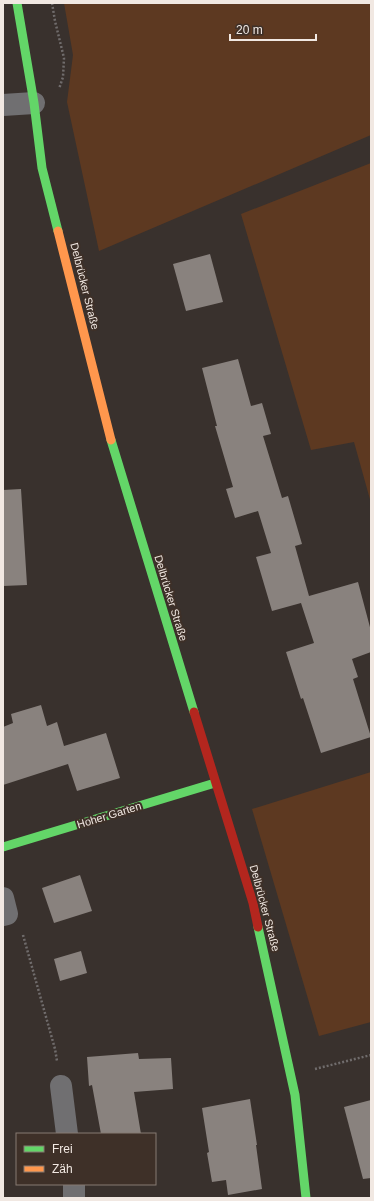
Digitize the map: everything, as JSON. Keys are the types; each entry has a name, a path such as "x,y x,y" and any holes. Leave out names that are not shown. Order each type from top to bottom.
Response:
{"main road":[{"name":"Delbrücker Straße","path":"17,3 34,103 42,168 111,438 215,783 253,903 295,1095 306,1198"},
{"name":"Hoher Garten","path":"3,847 215,783"}],"street":[{"path":"3,106 34,103"},
{"path":"61,1086 68,1133"},
{"path":"74,1185 74,1198"}],"path":[{"path":"52,3 64,58 63,77 57,94"},
{"path":"4,909 22,930 55,1050 61,1086"},
{"path":"291,1076 371,1055"}],"shaded area":[{"path":"64,3 371,3 371,135 99,251 67,102 73,55"},
{"path":"371,163 371,503 354,442 311,450 241,214"},
{"path":"371,772 371,1022 319,1036 252,809"}],"building":[{"path":"210,254 223,302 186,311 173,264"},
{"path":"238,359 251,406 262,403 271,434 263,436 282,498 288,496 302,544 295,546 309,596 358,582 371,631 371,652 352,659 358,677 353,679 371,737 321,753 303,698 301,699 286,652 314,643 301,603 272,611 256,557 271,553 258,511 235,518 226,489 233,487 215,426 217,426 202,368"},
{"path":"21,489 27,585 3,586 3,490"},
{"path":"41,705 47,726 57,722 64,746 106,733 120,778 77,791 68,764 3,785 3,727 13,723 11,714"},
{"path":"80,875 92,911 54,923 42,888"},
{"path":"81,951 87,973 60,981 54,959"},
{"path":"138,1053 139,1059 171,1058 173,1089 134,1092 141,1133 101,1133 92,1085 89,1086 87,1057"},
{"path":"250,1099 262,1189 228,1195 226,1180 212,1182 202,1108"},
{"path":"371,1100 371,1178 363,1179 344,1107"}],"traffic: fast":[{"path":"17,3 34,103 42,168 58,231"},
{"path":"111,440 194,712"},
{"path":"3,847 215,783"},
{"path":"258,927 295,1095 306,1198"}],"traffic: slow":[{"path":"58,231 111,440"}],"traffic: jam":[{"path":"194,712 253,903 258,927"}]}
